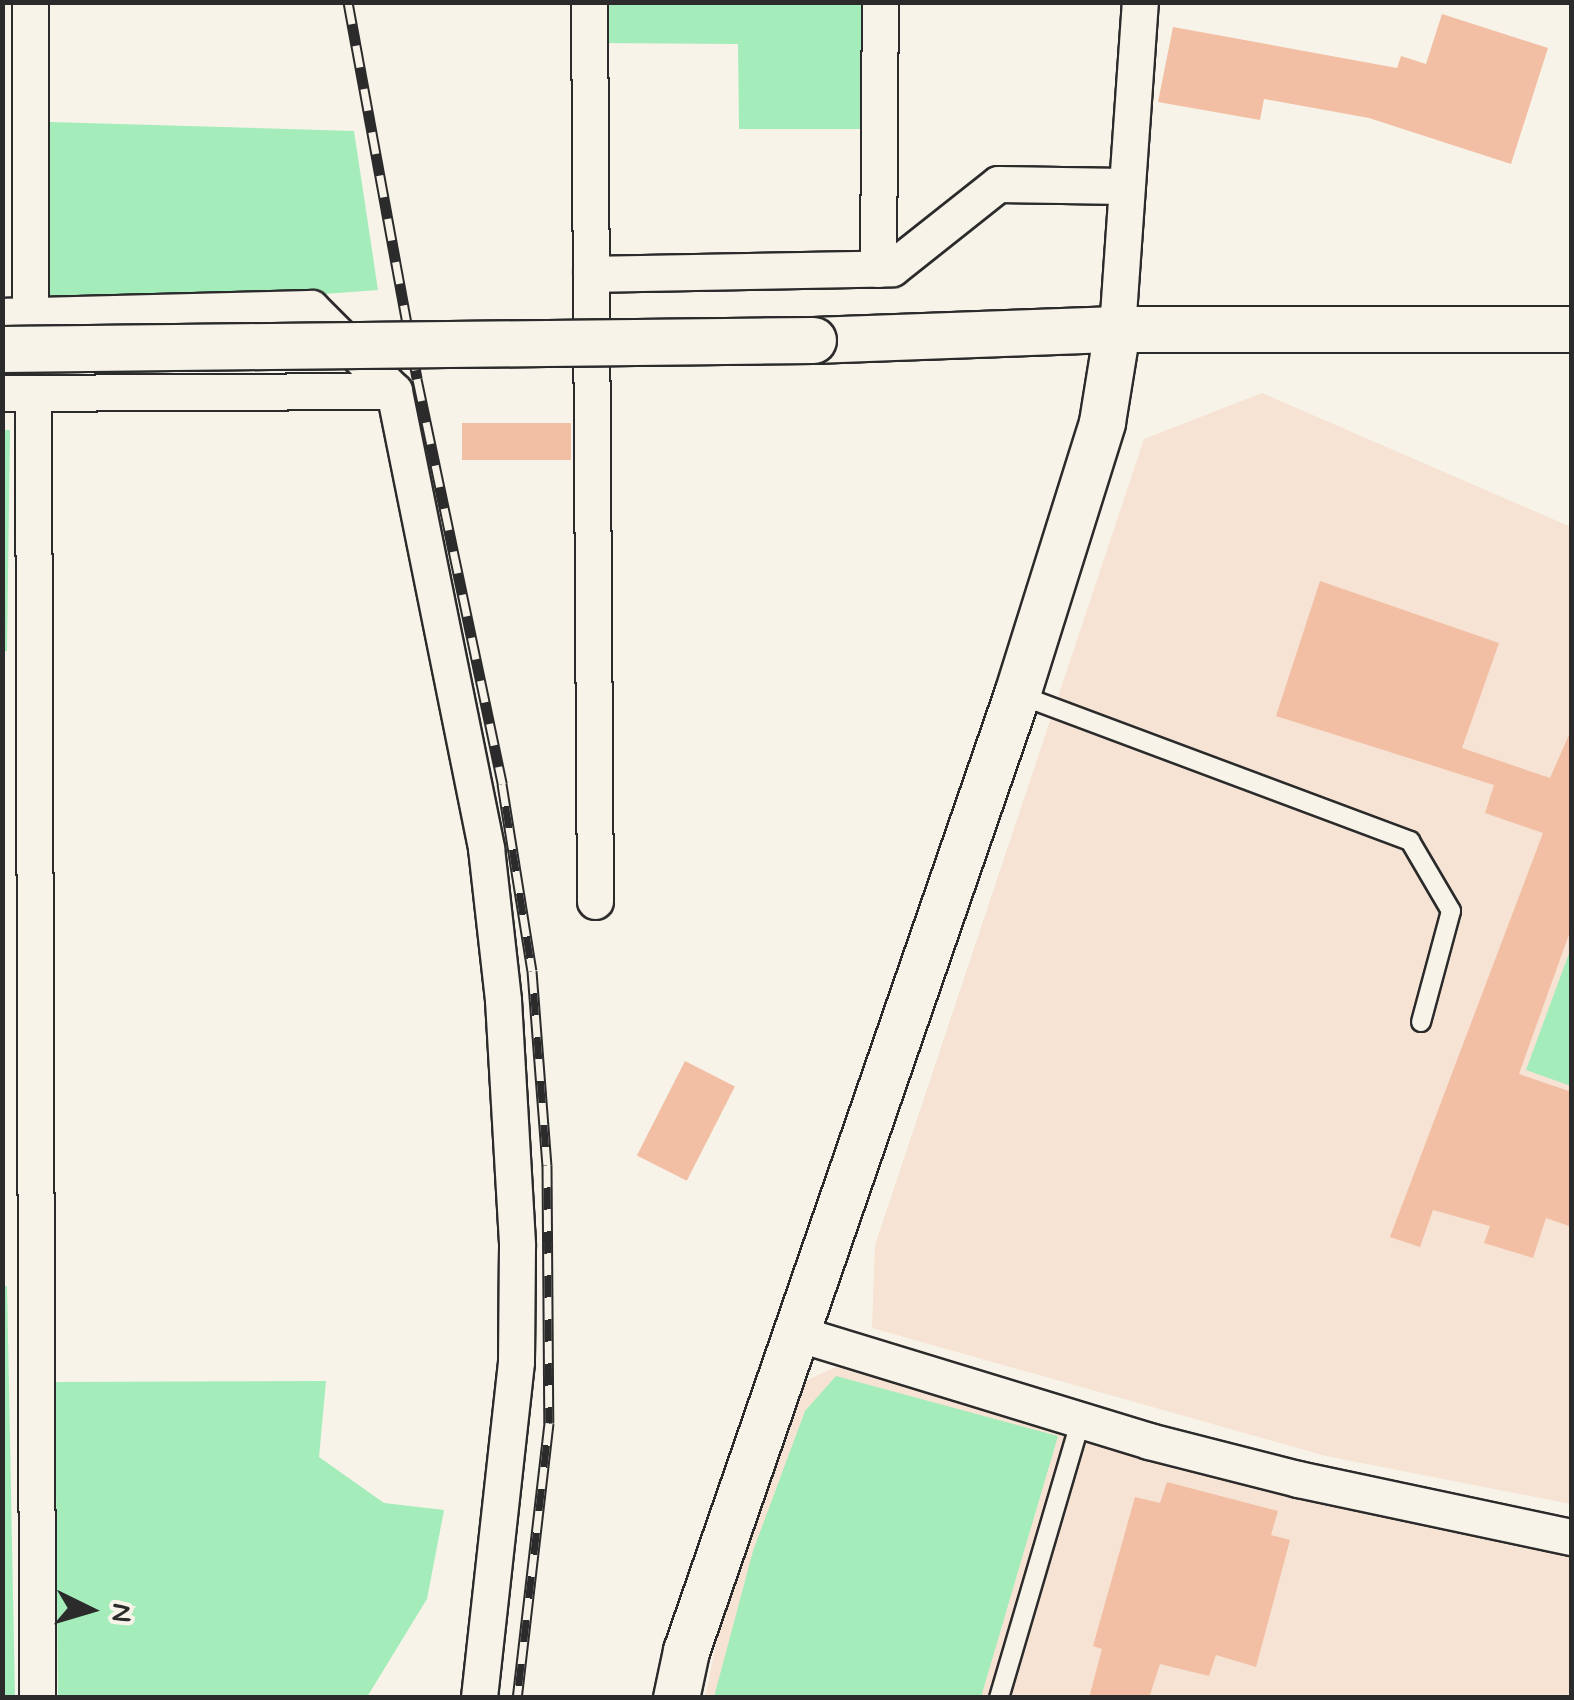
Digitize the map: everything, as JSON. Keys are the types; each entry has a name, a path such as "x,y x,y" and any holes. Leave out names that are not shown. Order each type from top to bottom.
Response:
{"street":[{"path":"12,327 30,2"},
{"path":"590,2 595,902"},
{"path":"878,268 880,2"},
{"path":"676,1698 686,1651 1017,694 1102,422 1117,329 1140,2"},
{"path":"591,274 892,268 998,184 1125,186"},
{"path":"12,327 311,308 394,390 486,848 503,1000 517,1246 516,1362 479,1698"},
{"path":"12,327 814,340 1117,329 1572,329"},
{"path":"37,1698 17,610 18,393 394,390"},
{"path":"796,1333 1080,1420 1298,1478 1572,1537"}],"lane":[{"path":"1017,694 1410,841 1452,911 1421,1022"},
{"path":"999,1698 1080,1420"}],"shaded area":[{"path":"1262,393 1571,527 1571,1504 1326,1456 872,1328 875,1245 1144,439"},
{"path":"836,1367 1303,1494 1571,1552 1571,1697 705,1698 718,1634 794,1386"}],"green space":[{"path":"598,3 868,3 868,129 739,129 738,44 598,43"},
{"path":"50,122 354,131 378,290 30,316"},
{"path":"2,430 10,430 7,651 3,651"},
{"path":"1571,948 1571,1086 1526,1070"},
{"path":"3,1286 7,1286 15,1698 2,1697"},
{"path":"836,1376 1058,1436 981,1697 714,1697 753,1551 805,1411"},
{"path":"326,1381 319,1457 384,1503 444,1510 427,1599 367,1697 58,1697 55,1382"}],"building":[{"path":"1442,14 1548,48 1511,164 1369,118 1264,99 1260,120 1158,102 1173,27 1397,68 1401,56 1426,64"},
{"path":"462,423 571,423 571,460 462,460"},
{"path":"1320,581 1499,643 1462,748 1550,778 1572,728 1572,926 1519,1074 1572,1092 1572,1227 1546,1218 1533,1258 1484,1243 1490,1226 1433,1210 1420,1247 1390,1237 1543,833 1485,813 1494,785 1276,716"},
{"path":"685,1061 735,1086 687,1181 637,1155"},
{"path":"1167,1482 1278,1511 1271,1535 1290,1540 1256,1667 1216,1655 1209,1676 1160,1664 1149,1698 1089,1698 1102,1649 1093,1646 1135,1497 1160,1503"}],"railway":[{"path":"348,2 417,379 502,784 532,971 547,1165 549,1423 517,1698"}]}
